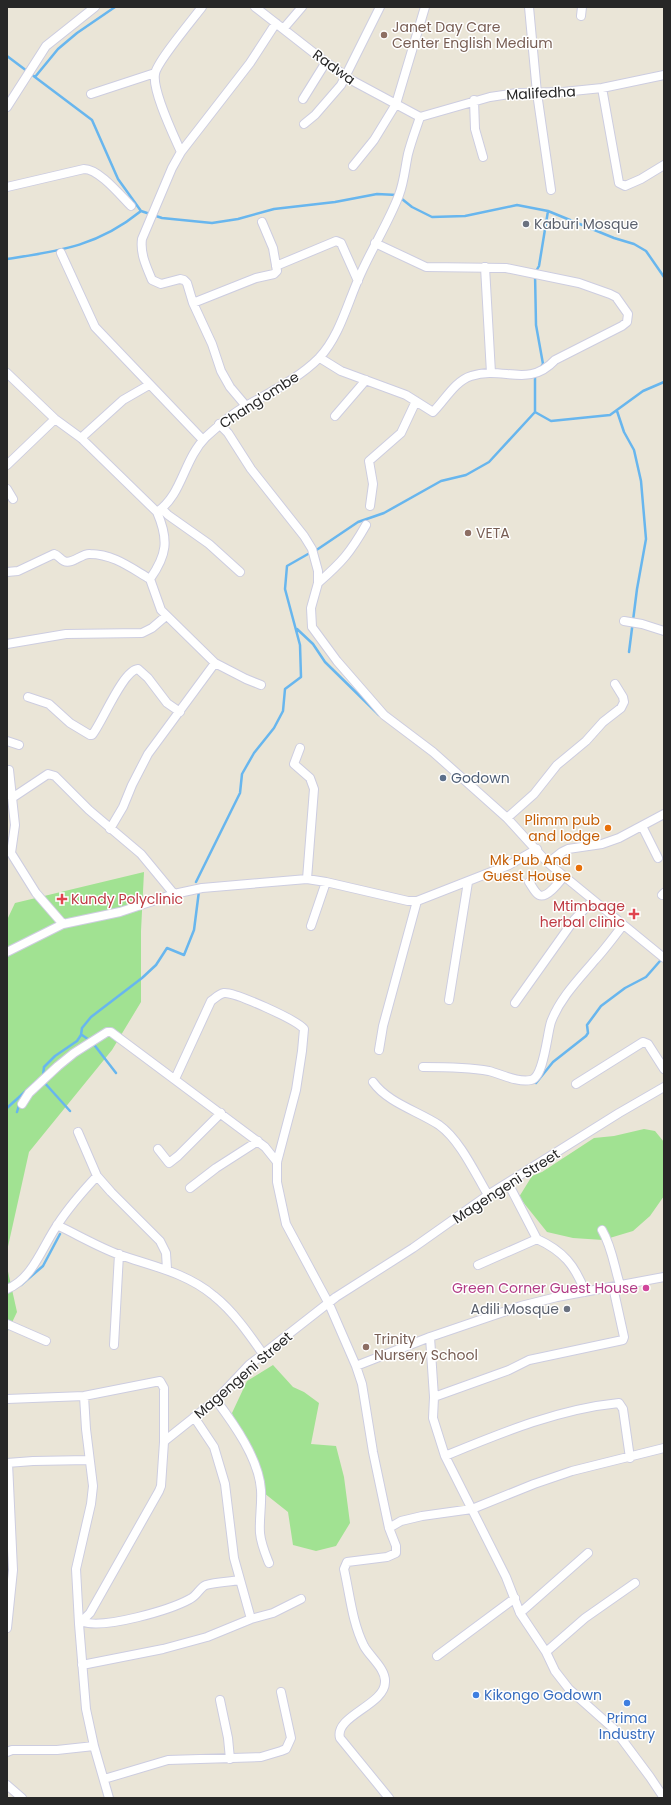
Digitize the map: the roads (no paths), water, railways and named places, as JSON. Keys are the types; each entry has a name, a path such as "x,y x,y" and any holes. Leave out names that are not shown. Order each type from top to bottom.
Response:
{"street":[{"path":"7,107 46,46 94,7"},
{"path":"181,152 159,95 155,83 154,73 202,7"},
{"name":"Radwa","path":"255,7 326,62 365,88 420,117"},
{"path":"284,28 302,7"},
{"path":"304,124 315,115 347,76 380,7"},
{"path":"353,166 364,154 396,104 424,7"},
{"path":"529,7 537,93 551,190"},
{"path":"246,406 230,387 221,371 212,344 187,283 180,279 161,284 152,280 142,255 141,246 142,239 165,183 181,152 250,63 276,23"},
{"path":"303,99 326,62"},
{"path":"91,94 154,73"},
{"name":"Malifedha","path":"420,117 474,100 501,95 602,88 664,75"},
{"path":"602,88 619,183 623,186 636,181 664,165"},
{"path":"474,100 475,130 482,157"},
{"name":"Chang'ombe","path":"160,510 170,502 187,463 203,440 219,424 246,406 291,381 320,358 338,330 358,280 398,197 404,178 408,154 420,117"},
{"path":"7,188 84,168 90,169 104,180 131,206"},
{"path":"194,303 256,278 274,274 277,271 273,248 262,222"},
{"path":"276,266 339,241 358,280"},
{"path":"320,358 341,371 406,395 433,412 460,381 472,376 491,373 533,375 547,368 555,360 622,326 627,322 628,314 616,297 593,288 517,269 485,267 426,267 375,243"},
{"path":"61,253 95,327 148,385 203,440"},
{"path":"485,267 491,373"},
{"path":"7,373 55,419 81,438 160,510 209,544 240,572"},
{"path":"335,416 366,380"},
{"path":"81,438 123,400 148,385"},
{"path":"370,506 373,484 369,461 401,433 416,401"},
{"path":"7,465 55,419"},
{"path":"219,424 228,433 250,469 304,536 312,549 318,571 318,583 311,608 312,627 337,661 384,714 433,752 507,818 537,849 548,863 664,958"},
{"path":"7,489 13,499"},
{"path":"150,579 159,566 166,542 160,510"},
{"path":"318,583 347,556 366,525"},
{"path":"7,572 18,571 54,554 68,562 87,554 108,556 122,562 150,579 161,610 215,663 261,685"},
{"path":"7,644 66,634 142,633 152,628 166,616"},
{"path":"624,621 642,624 664,631"},
{"path":"110,829 123,807 132,785 148,754 215,663"},
{"path":"28,697 49,704 70,723 92,735 116,692 132,670 138,669 148,678 163,698 180,712"},
{"path":"507,818 534,794 557,765 621,708 624,702 623,697 614,684"},
{"path":"7,741 19,745"},
{"path":"300,748 295,766 310,778 314,789 307,879"},
{"path":"9,770 15,825 9,852 36,893 63,924"},
{"path":"12,798 48,774 51,774 59,779 76,798 110,829 141,854 174,894"},
{"path":"548,863 568,849 602,844 619,838 664,814"},
{"path":"642,826 658,858"},
{"path":"7,952 63,924 120,912 174,894 202,888 307,879 408,901 417,901 509,865 537,849"},
{"path":"529,882 541,896 546,894 564,876"},
{"path":"311,926 326,882"},
{"path":"449,1000 468,882"},
{"path":"516,1003 574,920 593,900"},
{"path":"379,1050 383,1026 417,901"},
{"path":"423,1067 465,1068 490,1071 522,1080 531,1080 536,1076 544,1059 551,1022 556,1011 568,993 623,925"},
{"path":"175,1079 212,1002 218,995 225,993 235,995 258,1004 301,1025 305,1033 296,1090 278,1162 276,1182 286,1224 329,1304 356,1366 362,1384 373,1452 389,1528 396,1546 396,1553 388,1557 348,1562 344,1569 356,1625 365,1647 382,1671 385,1681 384,1688 377,1697 339,1728 338,1732 340,1738 389,1798"},
{"path":"22,1104 29,1093 58,1066 83,1047 110,1031 258,1141 278,1162"},
{"path":"576,1084 643,1042 648,1044 664,1069"},
{"path":"373,1082 386,1096 439,1126 449,1134 488,1195"},
{"name":"Magengeni Street","path":"164,1442 216,1400 249,1365 329,1304 442,1228 488,1195 664,1087"},
{"path":"158,1149 169,1163 178,1156 220,1113"},
{"path":"78,1132 97,1176 160,1241 166,1253 167,1269"},
{"path":"190,1188 216,1168 258,1141"},
{"path":"7,1290 18,1283 31,1269 57,1225 78,1197 97,1176"},
{"path":"508,1183 537,1239 549,1245 567,1260 579,1275 585,1292"},
{"path":"57,1225 119,1254 167,1269 194,1283 217,1298 251,1337 263,1354"},
{"path":"434,1397 509,1370 529,1360 623,1340 624,1337 610,1246 602,1230"},
{"path":"478,1265 537,1239"},
{"path":"114,1345 119,1254"},
{"path":"356,1366 430,1337 521,1306 664,1277"},
{"path":"7,1324 46,1341"},
{"path":"430,1337 434,1397 433,1418 445,1456 515,1598 520,1613 546,1652 555,1672 569,1689 615,1730 664,1798"},
{"path":"7,1399 84,1396 160,1381 164,1388 164,1442 161,1486 90,1613 81,1623"},
{"path":"84,1396 89,1460 93,1486 91,1504 76,1569 81,1623 84,1701 94,1746 109,1798"},
{"path":"216,1400 239,1431 258,1474 261,1488 260,1532 263,1548 269,1562"},
{"path":"445,1456 501,1434 556,1415 582,1408 619,1403 623,1409 630,1458"},
{"path":"194,1417 214,1447 225,1484 234,1558 251,1619"},
{"path":"389,1528 401,1521 422,1516 472,1509 534,1484 572,1472 664,1448"},
{"path":"7,1628 10,1569 7,1464 34,1461 89,1460"},
{"path":"520,1613 588,1553"},
{"path":"81,1623 111,1622 139,1617 190,1600 206,1586 240,1580"},
{"path":"546,1652 585,1618 635,1583"},
{"path":"438,1656 515,1598"},
{"path":"82,1665 183,1644 207,1637 251,1619 272,1613 301,1599"},
{"path":"104,1779 168,1760 261,1757 286,1749 290,1738 281,1692"},
{"path":"220,1700 228,1738 230,1758"},
{"path":"7,1752 12,1750 57,1750 94,1746"},
{"path":"7,1785 22,1798"}],"waterway":[{"path":"35,77 58,49 77,33 115,7"},
{"path":"7,56 92,120 118,179 141,211 162,218 212,223 238,219 274,209 335,202 377,194 397,195 412,207 432,217 465,216 517,205 548,211 614,238 634,244 646,251 664,277"},
{"path":"7,259 61,250 78,245 109,232 125,223 141,211"},
{"path":"540,368 543,364 536,325 535,273 539,266 548,211"},
{"path":"315,551 358,522 384,513 441,481 466,475 489,462 535,412 535,375"},
{"path":"535,412 551,421 610,415 643,391 664,382"},
{"path":"617,411 624,432 634,450 641,481 646,539 637,589 629,652"},
{"path":"196,882 240,793 242,774 254,753 274,728 283,711 285,689 301,677 300,645 285,589 287,566 308,554"},
{"path":"297,629 313,644 325,662 379,715"},
{"path":"43,1076 44,1067 55,1056 77,1041 81,1035 82,1028 91,1017 142,978 156,965 167,948 184,955 194,930 200,891"},
{"path":"536,1083 553,1062 586,1036 588,1033 587,1025 601,1006 625,988 646,977 660,961"},
{"path":"82,1035 92,1042 116,1073"},
{"path":"7,1108 38,1080"},
{"path":"43,1081 70,1111"},
{"path":"17,1112 19,1105"},
{"path":"21,1285 43,1266 60,1234"}],"place":[{"name":"Janet Day Care Center English Medium","path":"384,35"},
{"name":"Kaburi Mosque","path":"526,224"},
{"name":"VETA","path":"468,533"},
{"name":"Godown","path":"443,778"},
{"name":"Plimm pub and lodge","path":"608,828"},
{"name":"Mk Pub And Guest House","path":"579,868"},
{"name":"Kundy Polyclinic","path":"62,899"},
{"name":"Mtimbage herbal clinic","path":"634,914"},
{"name":"Green Corner Guest House","path":"646,1288"},
{"name":"Adili Mosque","path":"567,1309"},
{"name":"Trinity Nursery School","path":"366,1347"},
{"name":"Kikongo Godown","path":"476,1695"},
{"name":"Prima Industry","path":"627,1703"}]}
